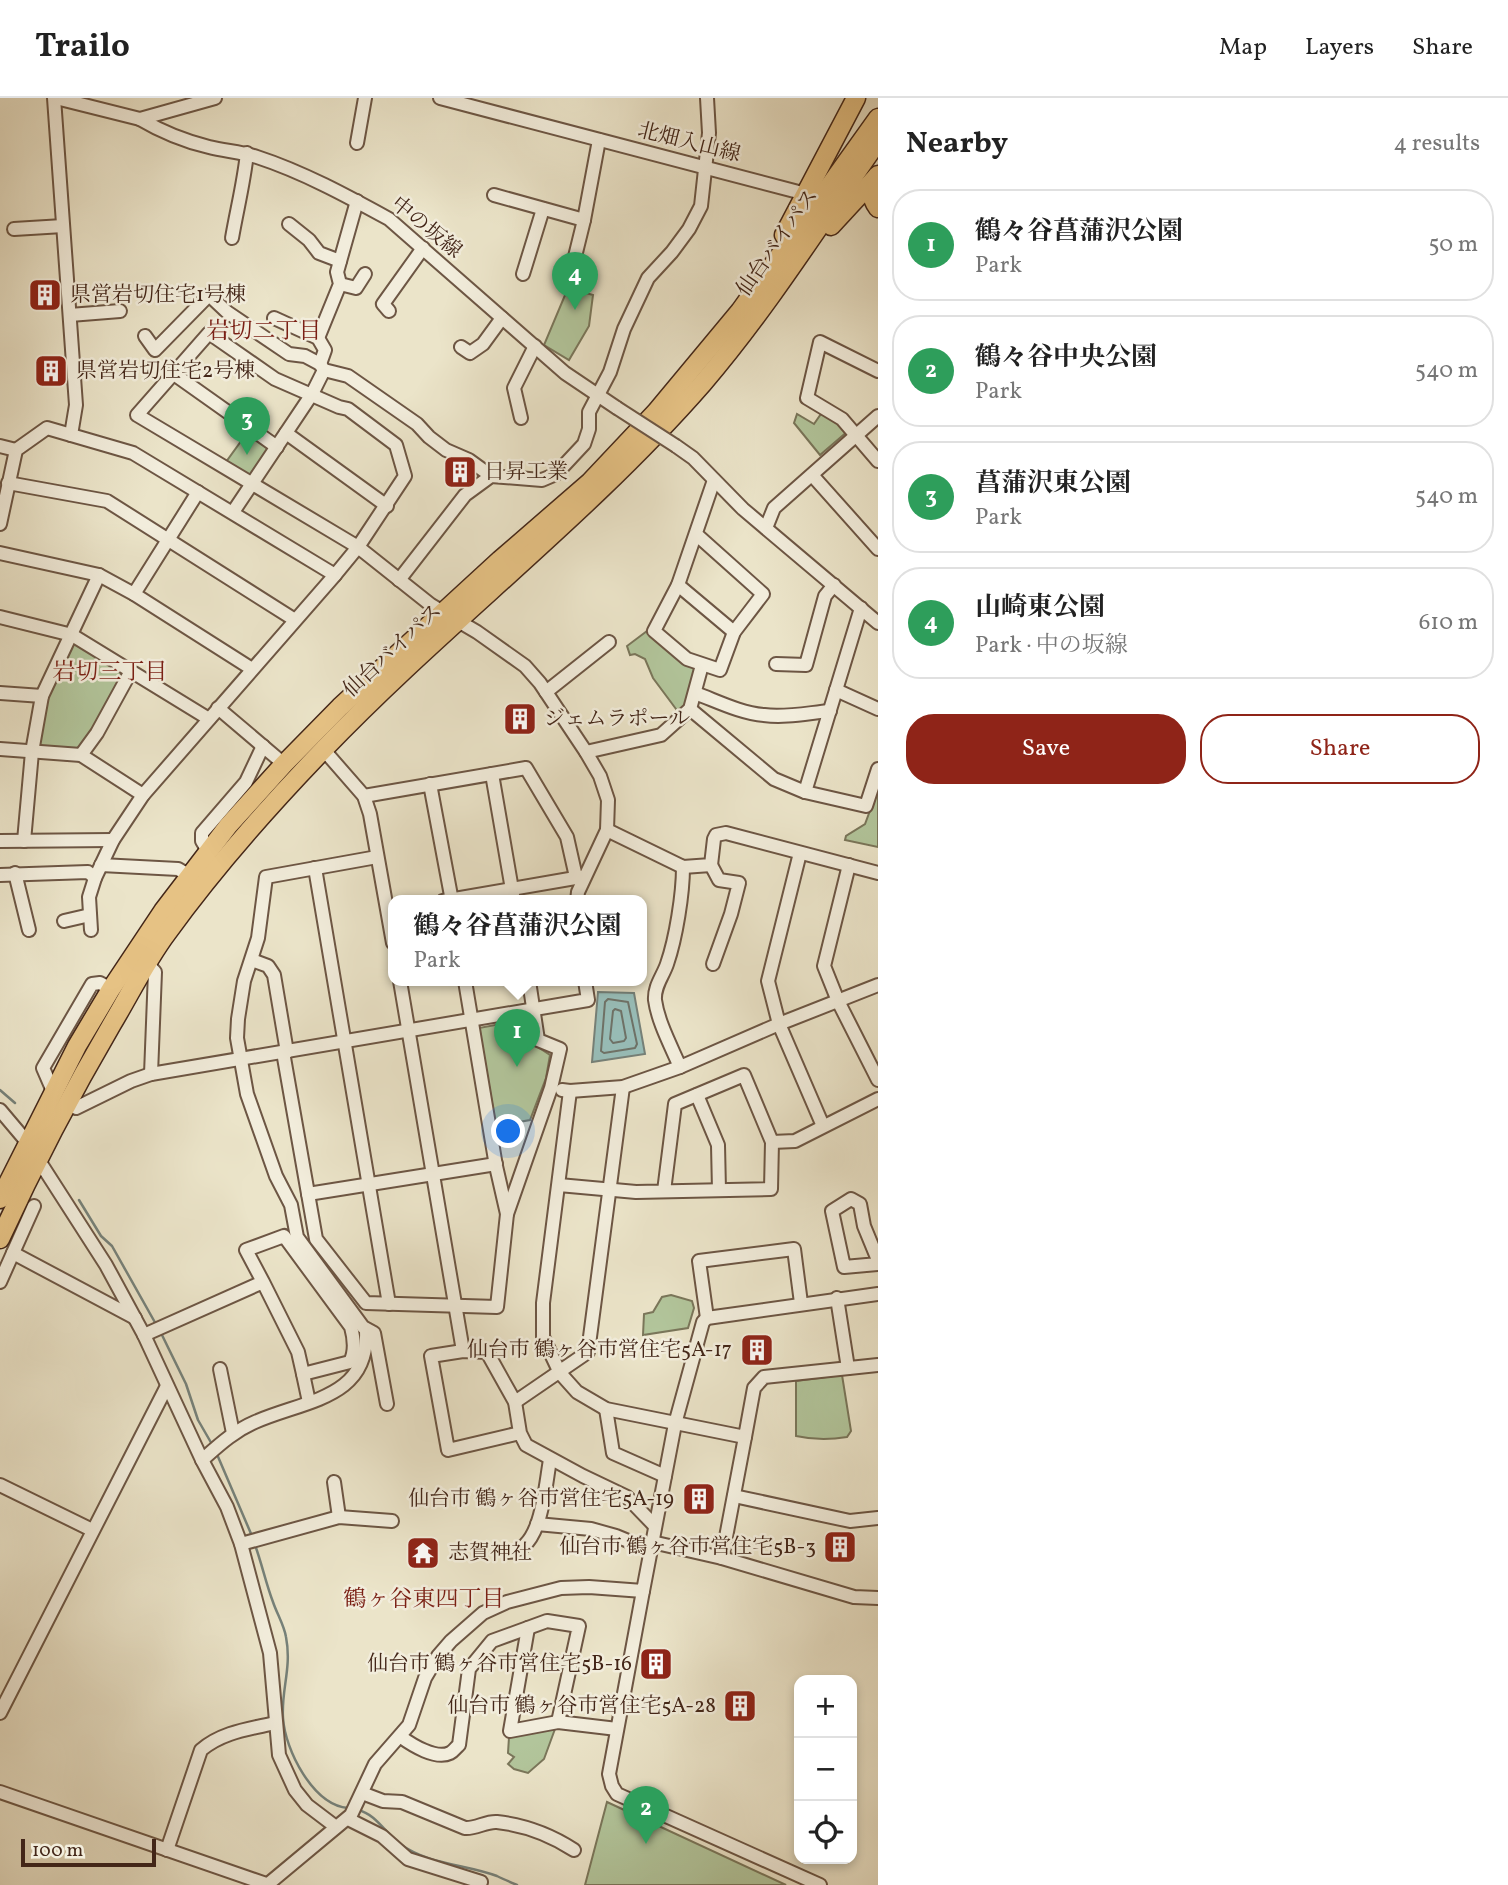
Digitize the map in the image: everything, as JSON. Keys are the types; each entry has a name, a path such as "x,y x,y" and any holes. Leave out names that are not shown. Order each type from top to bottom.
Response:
{"highway":[{"path":"768,285 806,194 856,98"},
{"name":"仙台バイパス","path":"0,1199 27,1142 165,935 228,855 323,749 363,709 578,512 704,382 878,118"},
{"name":"仙台バイパス","path":"0,1239 38,1159 76,1046 156,921 208,851 284,764 340,707 590,482 768,285 878,141"},
{"path":"768,285 878,175"},
{"path":"878,175 871,190 872,200 878,208"},
{"path":"846,209 878,216"}],"street":[{"path":"71,435 76,405 55,98 140,119 215,98"},
{"path":"357,143 365,98"},
{"name":"北畑入山線","path":"440,98 476,102 599,140 806,194"},
{"path":"145,336 155,350 208,295 227,312 289,354 305,356 322,367 348,376 416,424 446,450 469,460 491,476 542,480 556,474 584,444 589,429 589,412 610,372 624,329 648,278 690,229 701,206 709,133 707,98"},
{"name":"中の坂線","path":"140,119 162,132 210,147 247,153 271,161 389,219 565,373 693,458 714,480"},
{"path":"569,281 599,140"},
{"path":"232,238 239,194 245,178 247,153"},
{"path":"494,195 584,220"},
{"path":"318,338 340,284 337,272 357,201"},
{"path":"523,274 543,209"},
{"path":"289,225 309,240 319,253 340,261"},
{"path":"14,229 63,226"},
{"path":"389,312 383,304 423,248"},
{"path":"340,284 356,288 365,275"},
{"path":"70,315 120,311"},
{"path":"233,512 312,394 322,367 325,350 318,338 274,318"},
{"path":"460,347 470,353 483,344 502,318"},
{"path":"91,930 89,897 95,878 113,840 143,795 335,576 358,547 387,506 405,476 396,445 348,409 275,379 209,333 137,415 358,547 443,612 525,666 586,752 600,776 608,800 607,830 580,877 578,895"},
{"path":"878,371 820,342 807,398 842,419 878,461"},
{"path":"522,418 514,388 535,346"},
{"path":"174,374 277,447"},
{"path":"766,528 774,508 878,416"},
{"path":"0,524 16,450 47,428 133,453 335,576"},
{"path":"286,433 387,506"},
{"path":"0,446 16,450"},
{"path":"812,475 878,550"},
{"path":"399,580 465,495 491,476"},
{"path":"696,535 763,594 734,632 720,670 687,659 654,631 678,585 714,480 878,623"},
{"path":"8,483 107,501 295,620"},
{"path":"134,594 198,492"},
{"path":"0,553 99,575 134,594 251,669"},
{"path":"24,841 32,752 42,696 99,575"},
{"path":"678,585 734,632"},
{"path":"776,664 806,665 825,596 834,586"},
{"path":"805,792 861,608"},
{"path":"0,617 72,635 209,719"},
{"path":"546,692 609,642"},
{"path":"586,752 661,735 690,709 702,665"},
{"path":"80,755 97,733 131,671"},
{"path":"836,690 878,709"},
{"path":"0,693 42,696"},
{"path":"695,693 763,715 780,716 830,710"},
{"path":"218,708 284,764"},
{"path":"690,709 774,779 805,792 866,806 878,769"},
{"path":"208,851 202,841 202,833 246,782 263,746"},
{"path":"0,749 80,755 143,795"},
{"path":"323,749 364,796 388,901"},
{"path":"364,796 526,768 567,837 580,877"},
{"path":"492,774 513,895 580,877"},
{"path":"430,784 447,895"},
{"path":"607,830 683,867 711,866"},
{"path":"713,964 739,883 719,880 711,866 713,839 716,835 726,833 878,873"},
{"path":"0,841 113,840"},
{"path":"800,853 768,981 779,1024 823,1126"},
{"path":"210,1453 233,1433 256,1421 309,1402 350,1382 364,1361 366,1331 297,1237 291,1205 276,1176 247,1094 237,1038 244,982 258,937 266,877 377,857"},
{"path":"101,865 178,869 190,876"},
{"path":"849,865 824,965 838,1001 878,1080"},
{"path":"680,1066 659,1015 655,998 670,951 683,888 683,867"},
{"path":"314,868 389,1304"},
{"path":"0,875 88,872 95,878"},
{"path":"15,873 30,925"},
{"path":"64,921 90,915"},
{"path":"252,960 268,966 274,975 316,1239 366,1303 497,1307 508,1214 551,1088 560,1049 538,1040 529,986"},
{"path":"148,963 155,972 151,1074"},
{"path":"551,1088 570,1091 622,1087 878,985"},
{"path":"401,986 463,1351"},
{"path":"466,986 496,1164 508,1214"},
{"path":"59,1097 76,1108 151,1074 588,1000 586,986"},
{"path":"559,1185 610,1192 719,1190 771,1189 772,1142 744,1075 674,1104 664,1191"},
{"path":"515,1402 588,1353 622,1087"},
{"path":"570,1091 543,1303 544,1337 560,1373 577,1392 606,1409 745,1437"},
{"path":"697,1095 718,1144 719,1190"},
{"path":"772,1142 795,1141 878,1099"},
{"path":"0,1110 27,1142 106,1265 135,1318"},
{"path":"308,1194 496,1164"},
{"path":"851,1199 860,1204 864,1226 878,1262 844,1267 832,1211 851,1199"},
{"path":"0,1282 34,1206"},
{"path":"303,1374 350,1362 354,1336 351,1326 284,1236 246,1250 298,1352 309,1402"},
{"path":"707,1318 699,1261 794,1249 801,1303"},
{"path":"13,1253 154,1330 167,1386 210,1453 227,1507 248,1542 270,1653 279,1755 295,1790 307,1805 336,1827"},
{"path":"154,1330 262,1282"},
{"path":"820,1885 617,1794 609,1774 675,1424 702,1322 707,1318 801,1303 878,1294"},
{"path":"837,1298 848,1368"},
{"path":"366,1331 374,1332 387,1404"},
{"path":"520,1433 448,1450 431,1356 463,1351 487,1352 515,1402 520,1433 526,1445 550,1460 627,1497 655,1526"},
{"path":"722,1558 754,1388 764,1377 878,1365"},
{"path":"220,1369 219,1388 233,1433"},
{"path":"0,1713 167,1386"},
{"path":"606,1409 613,1453 665,1476"},
{"path":"508,1552 516,1552 529,1543 537,1524 550,1460"},
{"path":"334,1482 339,1517"},
{"path":"0,1485 92,1530"},
{"path":"734,1496 850,1521 878,1518"},
{"path":"248,1542 339,1517 392,1521"},
{"path":"537,1524 591,1529 651,1546 722,1558 854,1597 878,1598"},
{"path":"0,1792 267,1885 355,1808 375,1764 409,1726 425,1678 438,1656 483,1613 506,1602 561,1588 643,1591"},
{"path":"401,1737 410,1744 438,1755 450,1753 458,1745 469,1669 492,1641 547,1622 579,1626 558,1722"},
{"path":"528,1628 510,1731 558,1722 617,1729"},
{"path":"167,1850 201,1750 227,1734 275,1724"},
{"path":"355,1808 383,1801 402,1802 465,1828 475,1829 494,1822 552,1836 574,1850"},
{"path":"355,1808 408,1859 481,1882"}],"green space":[{"path":"568,288 593,295 589,326 569,360 544,345"},
{"path":"823,411 848,431 820,455 794,423 797,414 814,424"},
{"path":"247,433 268,449 249,476 226,462"},
{"path":"647,631 695,669 684,710 679,713 653,678 645,659 635,654 630,655 627,646"},
{"path":"77,642 126,673 80,751 37,747 46,701 70,646"},
{"path":"878,789 878,847 845,840 846,836 865,824"},
{"path":"528,1019 533,1044 550,1055 546,1078 530,1120 496,1126 479,1028"},
{"path":"671,1295 692,1301 694,1308 688,1328 643,1335 644,1314 653,1312 662,1297"},
{"path":"842,1375 851,1431 847,1437 821,1439 796,1436 796,1381"},
{"path":"555,1729 544,1759 528,1773 508,1764 514,1757 508,1753 509,1737"},
{"path":"607,1802 786,1885 585,1885"}],"water":[{"path":"598,992 634,993 645,1054 592,1062"}],"waterway":[{"path":"0,1090 15,1103"},
{"path":"79,1200 101,1236 112,1246 157,1326"},
{"path":"160,1331 186,1384 198,1420 213,1446"},
{"path":"216,1452 252,1536"},
{"path":"255,1545 284,1628 288,1648 283,1718 289,1745 295,1760 313,1787 335,1805 348,1808"},
{"path":"358,1810 370,1816 411,1851 435,1860 485,1872 517,1885"}],"place":[{"name":"県営岩切住宅1号棟","path":"45,295"},
{"name":"山崎東公園","path":"575,310"},
{"name":"県営岩切住宅2号棟","path":"51,371"},
{"name":"菖蒲沢東公園","path":"247,455"},
{"name":"日昇工業","path":"460,472"},
{"name":"ジェムラポール","path":"520,719"},
{"name":"鶴々谷菖蒲沢公園","path":"517,1067"},
{"name":"仙台市 鶴ヶ谷市営住宅5A-17","path":"757,1350"},
{"name":"仙台市 鶴ヶ谷市営住宅5A-19","path":"699,1499"},
{"name":"仙台市 鶴ヶ谷市営住宅5B-3","path":"840,1547"},
{"name":"志賀神社","path":"423,1553"},
{"name":"仙台市 鶴ヶ谷市営住宅5B-16","path":"656,1664"},
{"name":"仙台市 鶴ヶ谷市営住宅5A-28","path":"740,1706"},
{"name":"鶴々谷中央公園","path":"646,1844"}],"district":[{"name":"岩切二丁目","path":"264,332"},
{"name":"岩切三丁目","path":"110,673"},
{"name":"鶴ヶ谷東四丁目","path":"424,1600"}]}
